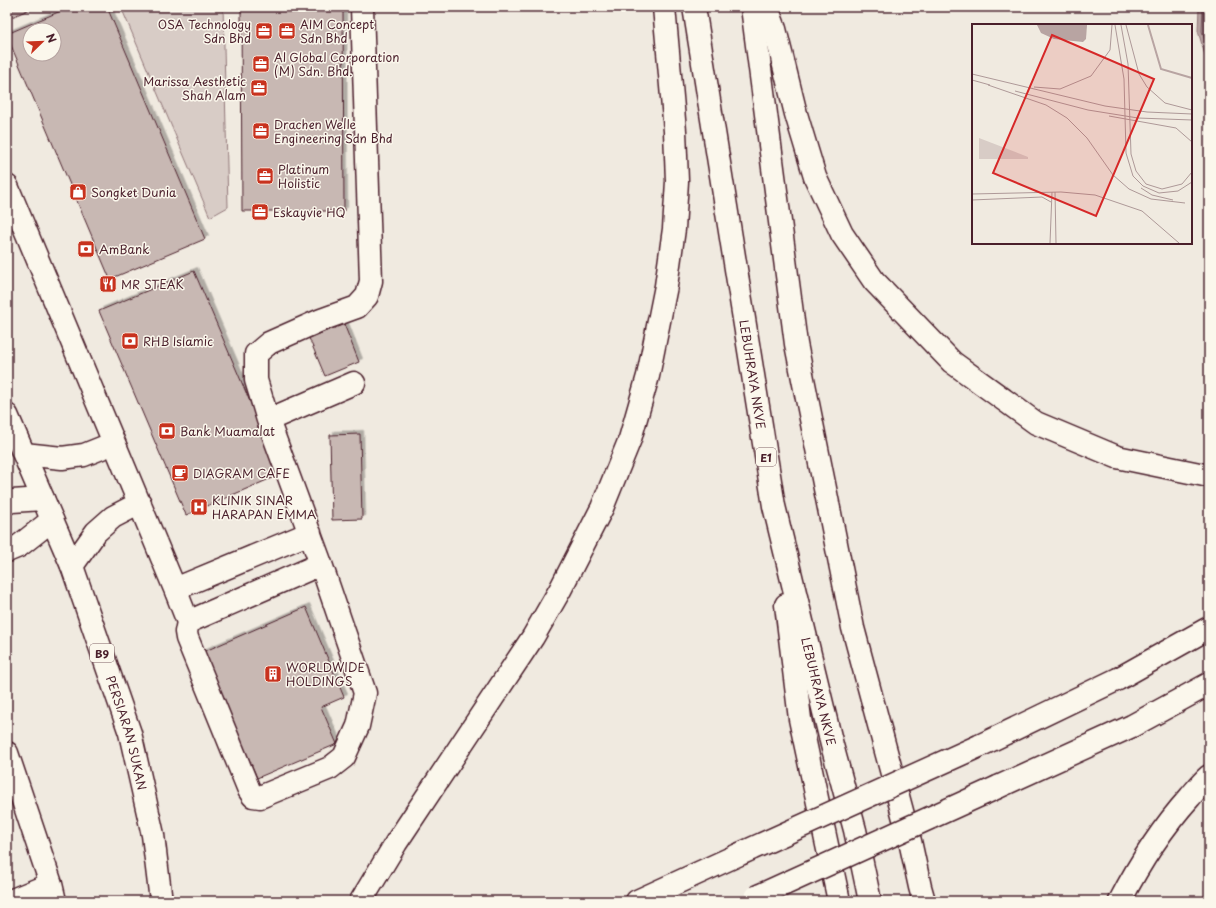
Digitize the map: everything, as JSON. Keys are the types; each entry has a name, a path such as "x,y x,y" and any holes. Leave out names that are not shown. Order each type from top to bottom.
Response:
{"main road":[{"path":"7,186 175,589 188,622 186,632 187,638 249,790 253,796 260,797 330,768 344,757 358,726 364,693 321,564 268,420 256,380 256,354 269,343 320,320 357,306 367,296 371,281 362,7"},
{"path":"362,901 396,843 533,637 560,590 602,508 630,439 648,376 666,286 674,229 677,181 675,130 664,7"},
{"name":"LEBUHRAYA NKVE","path":"694,7 774,506 832,745 855,830 870,901"},
{"path":"752,7 796,344 854,628 910,841 924,901"},
{"path":"767,7 775,29 796,114 815,177 842,234 874,281 952,362 1036,423 1116,457 1209,476"},
{"path":"268,420 354,383"},
{"name":"PERSIARAN SUKAN","path":"7,415 72,566 130,734 153,835 161,901"},
{"path":"24,454 62,458 84,455 114,443"},
{"path":"7,503 12,501 43,499"},
{"path":"72,566 96,532 113,517 140,503"},
{"path":"774,506 800,719 839,901"},
{"path":"7,551 19,546 52,520"},
{"path":"175,589 310,533"},
{"path":"188,622 321,564"},
{"path":"638,901 980,746 1118,679 1209,628"},
{"path":"752,899 1132,726 1209,684"},
{"path":"8,759 53,892 10,901"},
{"path":"1120,901 1131,879 1155,842 1178,810 1209,776"}],"shaded area":[{"path":"121,7 223,7 228,207 210,217"}],"water":[{"path":"1199,7 1209,7 1209,69 1198,31"}],"building":[{"path":"7,7 35,7 7,19"},
{"path":"70,7 107,7 205,239 110,279 7,34 22,28 22,62 62,62 62,22 35,22"},
{"path":"241,7 343,7 344,211 242,211"},
{"path":"194,271 281,474 186,515 99,311"},
{"path":"344,324 359,362 325,376 309,338"},
{"path":"360,434 362,519 332,520 330,435"},
{"name":"WORLDWIDE HOLDINGS","path":"306,607 344,697 321,707 337,744 257,778 203,652"}],"place":[{"name":"OSA Technology Sdn Bhd","path":"264,31"},
{"name":"AIM Concept Sdn Bhd","path":"287,31"},
{"name":"Al Global Corporation (M) Sdn. Bhd.","path":"261,64"},
{"name":"Marissa Aesthetic Shah Alam","path":"259,88"},
{"name":"Drachen Welle Engineering Sdn Bhd","path":"261,131"},
{"name":"Platinum Holistic","path":"265,176"},
{"name":"Songket Dunia","path":"78,192"},
{"name":"Eskayvie HQ","path":"260,212"},
{"name":"AmBank","path":"86,249"},
{"name":"MR STEAK","path":"108,284"},
{"name":"RHB Islamic","path":"130,341"},
{"name":"Bank Muamalat","path":"167,431"},
{"name":"DIAGRAM CAFE","path":"180,473"},
{"name":"KLINIK SINAR HARAPAN EMMA","path":"199,507"},
{"name":"WORLDWIDE HOLDINGS","path":"273,674"}]}
